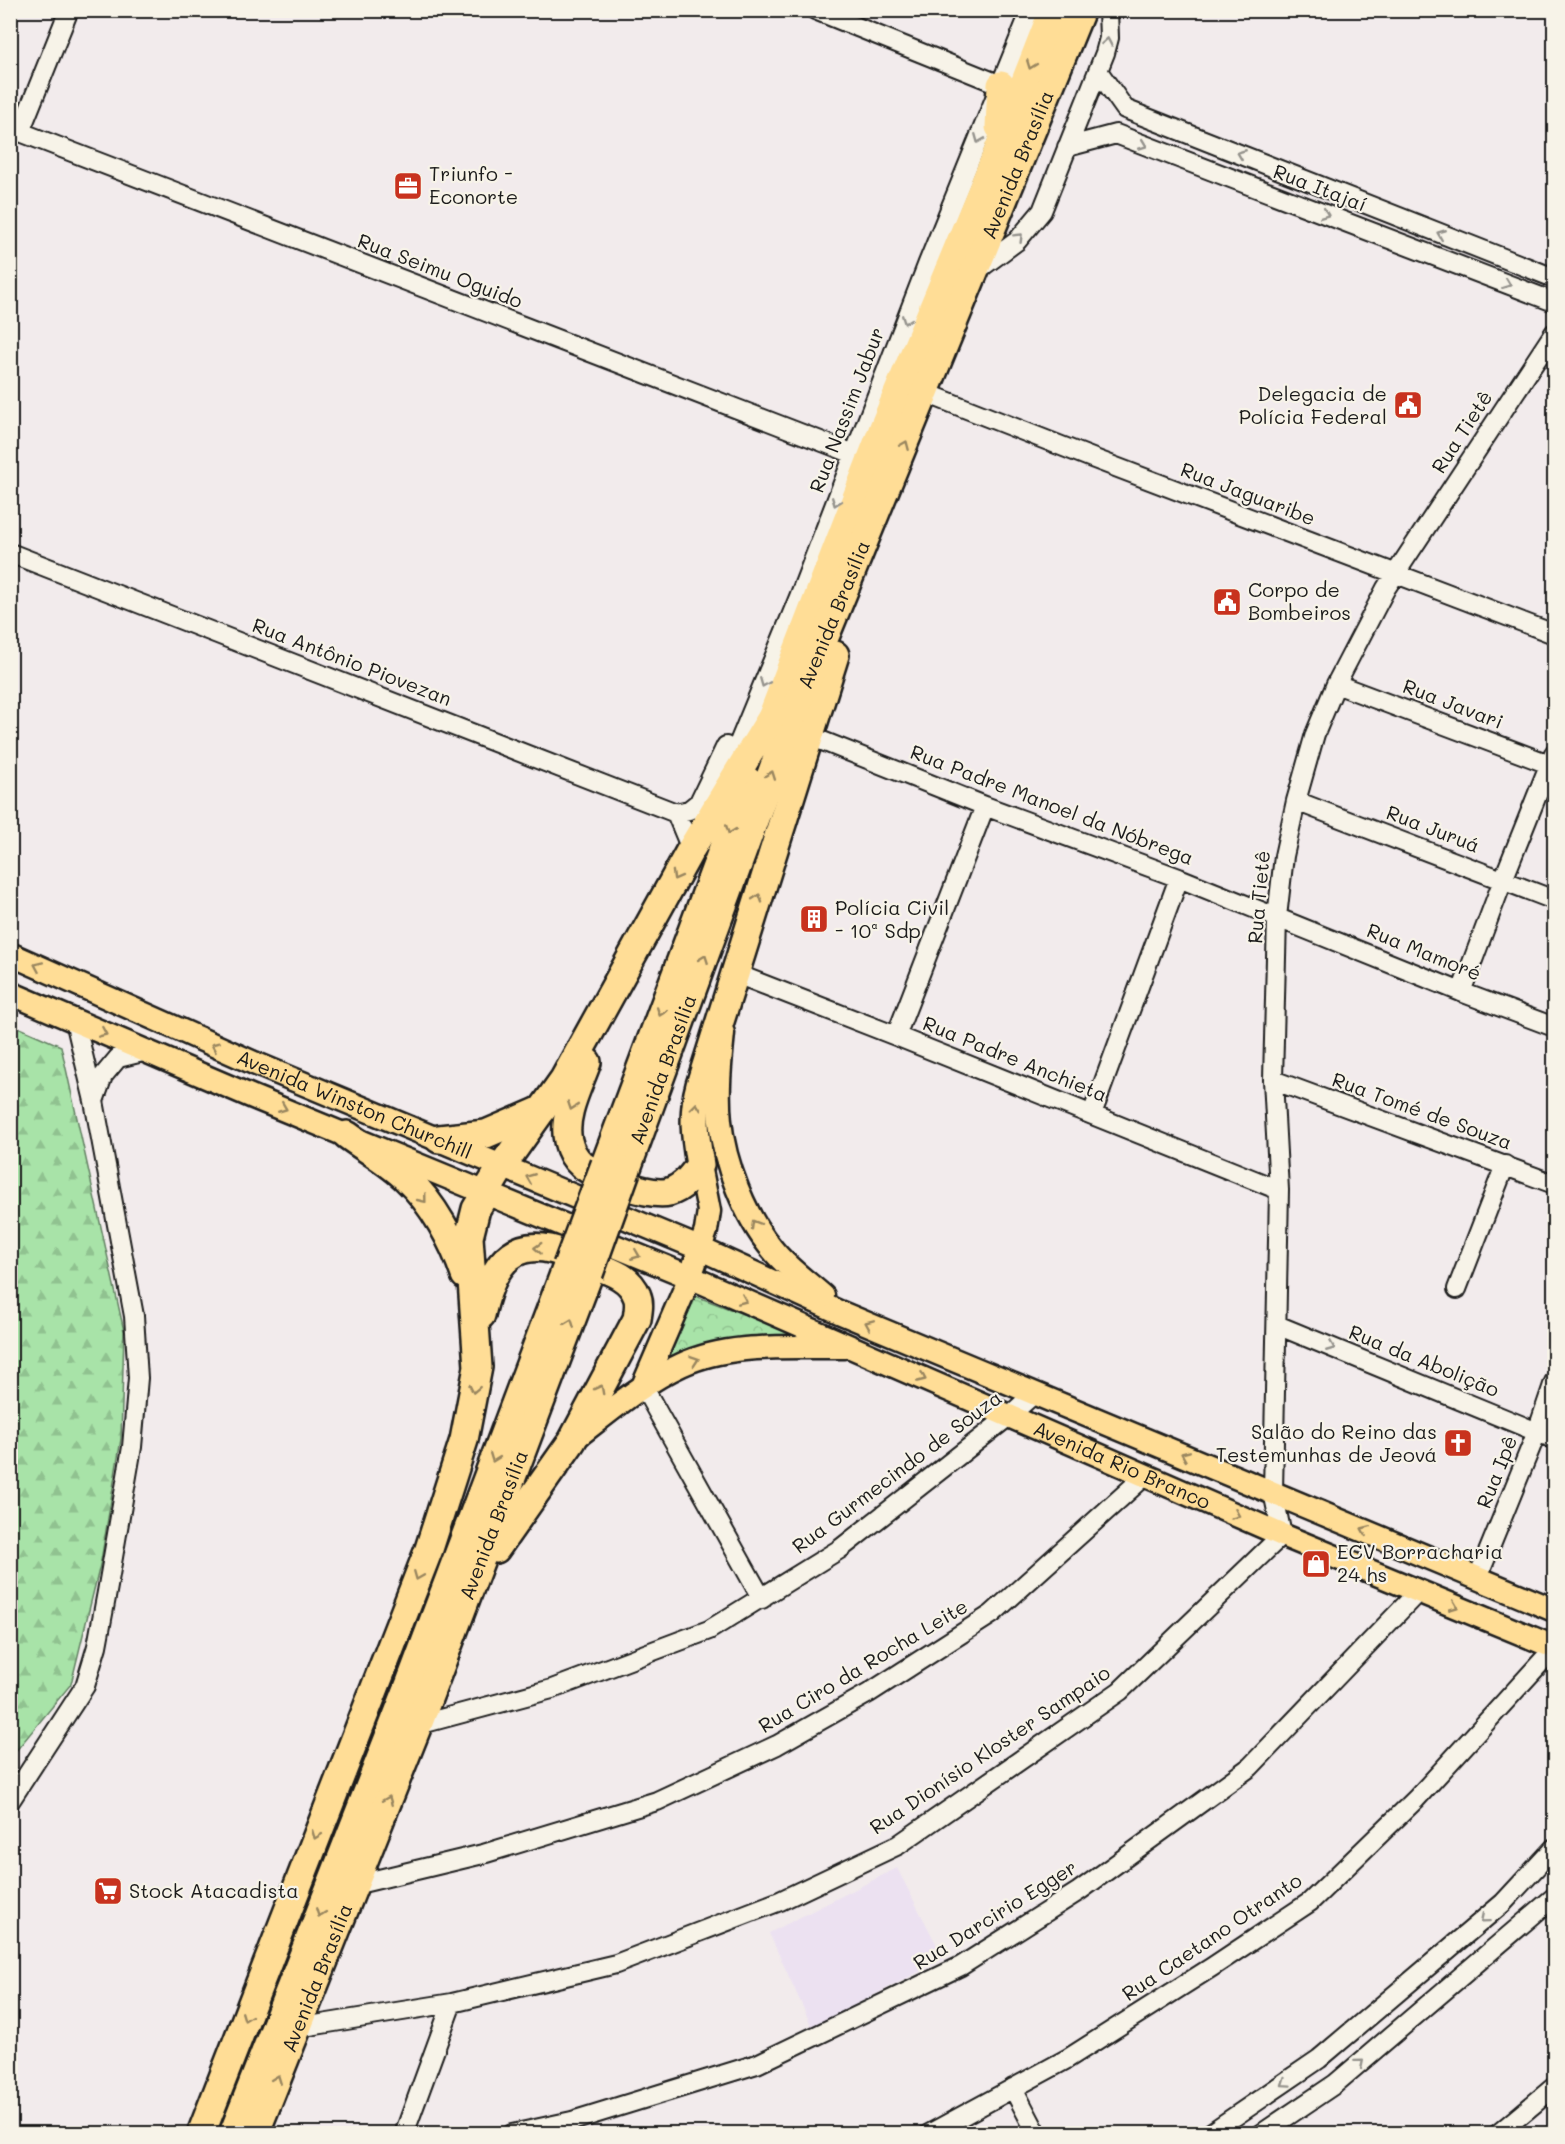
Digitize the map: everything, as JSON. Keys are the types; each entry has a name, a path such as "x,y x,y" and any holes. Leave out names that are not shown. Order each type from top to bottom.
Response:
{"highway":[{"name":"Avenida Brasília","path":"615,1167 760,719 994,160 1053,10"},
{"name":"Avenida Brasília","path":"255,2133 418,1725 467,1595 615,1167 789,725 1081,10"},
{"path":"994,160 1001,114 1001,85"},
{"path":"612,991 568,1116 566,1130 573,1154 588,1168 632,1188 652,1193 667,1193 680,1188 699,1165 694,1129 694,1106 882,499"},
{"path":"201,2133 429,1549 464,1440 478,1367 469,1237 476,1209 502,1166 564,1079 691,849 706,826 760,719"},
{"path":"439,1139 486,1134 544,1110"},
{"path":"347,1135 408,1179 436,1215 458,1255 475,1302"},
{"path":"467,1595 507,1532 572,1441 637,1319 638,1296 631,1286 612,1272 552,1250 527,1248 518,1251 500,1265 492,1277 477,1331"},
{"name":"Avenida Brasília","path":"233,2133 410,1683 578,1270"},
{"path":"330,1798 410,1683"}],"main road":[{"name":"Avenida Winston Churchill","path":"10,954 254,1063 701,1248"},
{"path":"732,979 723,1036 720,1112 731,1173 746,1208 772,1249 839,1311"},
{"name":"Avenida Winston Churchill","path":"10,993 690,1277"},
{"path":"643,1386 690,1277 706,1231 709,1211 699,1165"},
{"name":"Avenida Rio Branco","path":"701,1248 839,1311 1554,1610"},
{"name":"Avenida Rio Branco","path":"690,1277 1282,1535 1554,1648"},
{"path":"572,1441 643,1386 682,1364 709,1355 777,1347 852,1347"}],"street":[{"path":"15,130 69,10"},
{"path":"815,10 1001,85"},
{"name":"Rua Nassim Jabur","path":"760,719 854,454 928,263 1031,10"},
{"path":"973,273 1017,241 1037,218 1045,203 1109,38 1108,10"},
{"path":"1067,147 1116,134 1125,109 1098,71"},
{"name":"Rua Itajaí","path":"1125,109 1554,278"},
{"name":"Rua Seimu Oguido","path":"15,130 854,454"},
{"name":"Rua Itajaí","path":"1116,134 1554,302"},
{"name":"Rua Tietê","path":"1282,1535 1273,1492 1279,1190 1273,1080 1277,917 1284,856 1296,801 1315,734 1336,684 1395,574 1554,333"},
{"name":"Rua Jaguaribe","path":"926,393 1554,634"},
{"name":"Rua Antônio Piovezan","path":"10,553 676,813"},
{"name":"Rua Javari","path":"1336,684 1553,761"},
{"path":"691,849 676,813 689,810 699,802 729,741 760,719"},
{"name":"Rua Padre Manoel da Nóbrega","path":"810,736 1277,917"},
{"path":"1461,992 1503,880 1553,761"},
{"name":"Rua Juruá","path":"1296,801 1554,900"},
{"path":"896,1036 986,806"},
{"path":"1092,1114 1179,878"},
{"name":"Rua Mamoré","path":"1277,917 1554,1027"},
{"name":"Rua Padre Anchieta","path":"732,979 896,1036 1279,1190"},
{"path":"10,1801 85,1686 97,1646 132,1447 138,1378 134,1316 94,1101 75,1021"},
{"path":"94,1101 103,1076 118,1058 147,1051"},
{"name":"Rua Tomé de Souza","path":"1273,1080 1554,1184"},
{"path":"1457,1289 1505,1165"},
{"name":"Rua da Abolição","path":"1277,1325 1554,1439"},
{"name":"Rua Ipê","path":"1478,1577 1537,1432 1554,1382"},
{"path":"643,1386 762,1599"},
{"name":"Rua Gurmecindo de Souza","path":"418,1725 552,1689 709,1630 840,1550 1035,1393"},
{"name":"Rua Ciro da Rocha Leite","path":"354,1886 483,1854 657,1801 777,1745 869,1693 992,1614 1146,1475"},
{"name":"Rua Dionísio Kloster Sampaio","path":"297,2028 452,2003 616,1964 780,1900 898,1845 1120,1691 1282,1535"},
{"name":"Rua Darcirio Egger","path":"512,2133 572,2121 757,2064 961,1966 1079,1891 1250,1767 1418,1592"},
{"name":"Rua Caetano Otranto","path":"929,2133 1067,2059 1310,1902 1416,1799 1554,1648"},
{"path":"1209,2133 1319,2059 1503,1903 1554,1848"},
{"path":"1261,2133 1335,2084 1554,1897"},
{"path":"1503,1903 1522,1926"},
{"path":"404,2133 452,2003"},
{"path":"1319,2059 1335,2084"},
{"path":"1498,2133 1554,2087"},
{"path":"1012,2088 1037,2133"}],"shaded area":[{"path":"897,1868 944,1959 812,2027 769,1933"}],"green space":[{"path":"11,1024 61,1046 124,1331 121,1439 101,1561 71,1684 11,1757"},
{"path":"693,1295 801,1336 730,1341 675,1355 654,1364"}],"place":[{"name":"Triunfo - Econorte","path":"408,186"},
{"name":"Delegacia de Polícia Federal","path":"1408,405"},
{"name":"Corpo de Bombeiros","path":"1227,602"},
{"name":"Polícia Civil - 10ª Sdp","path":"814,919"},
{"name":"Salão do Reino das Testemunhas de Jeová","path":"1458,1443"},
{"name":"ECV Borracharia 24 hs","path":"1316,1564"},
{"name":"Stock Atacadista","path":"108,1891"}]}
